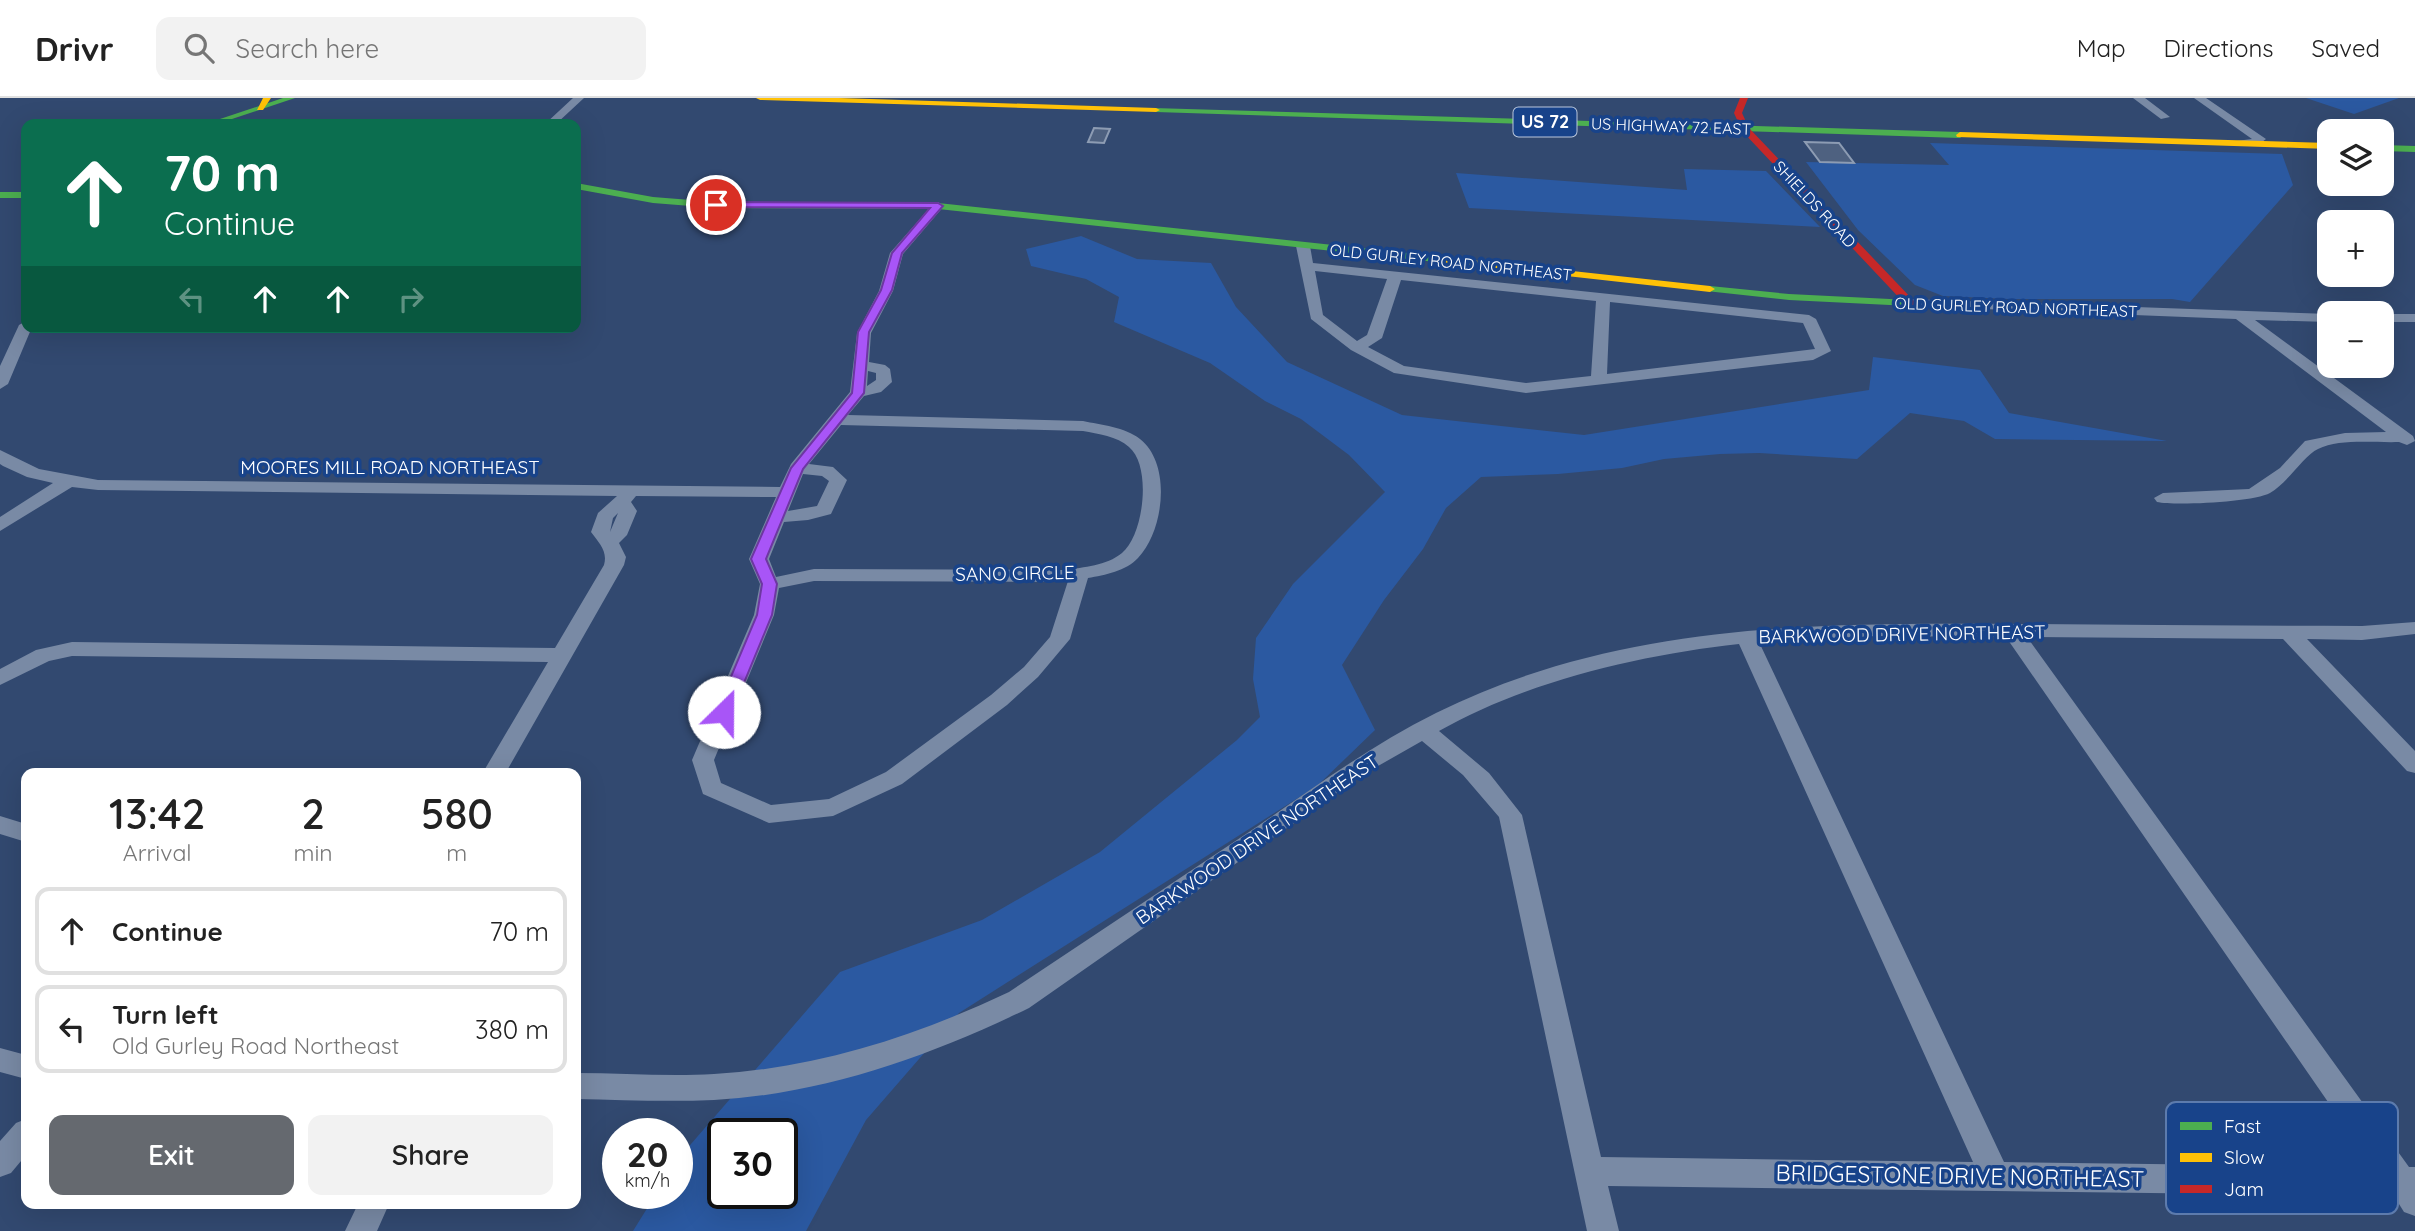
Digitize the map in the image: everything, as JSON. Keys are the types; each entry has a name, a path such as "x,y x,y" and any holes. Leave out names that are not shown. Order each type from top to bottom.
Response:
{"main road":[{"path":"222,119 264,103 291,98"},
{"name":"US HIGHWAY 72 EAST","path":"760,98 1742,113"},
{"name":"US HIGHWAY 72 EAST","path":"1009,98 1742,113 2240,144 2317,146"},
{"path":"1742,113 1757,113 1791,122 2317,138"},
{"name":"SHIELDS ROAD","path":"1742,113 1910,303"},
{"path":"2394,140 2415,141"},
{"path":"2394,148 2415,149"},
{"name":"OLD GURLEY ROAD NORTHEAST","path":"581,187 653,201 716,205 938,206 1789,297 1910,303"},
{"path":"0,195 21,195"}],"street":[{"path":"556,119 577,100 593,98"},
{"path":"2138,98 2165,117"},
{"path":"2199,98 2260,139 2258,142 2240,144"},
{"path":"938,206 897,253 886,290 864,332 858,393 839,420 797,468 758,559 769,584 764,615 703,760 711,788 769,814 833,807 882,783 999,700 1031,672 1060,639 1080,573"},
{"path":"1303,246 1316,316 1327,327 1356,346 1400,370 1526,388 1813,355 1823,351 1809,319 1307,266"},
{"path":"1557,293 1558,273"},
{"path":"1356,346 1374,338 1395,275"},
{"path":"1599,381 1603,298"},
{"name":"OLD GURLEY ROAD NORTHEAST","path":"1910,303 2317,318"},
{"path":"2240,316 2409,442"},
{"path":"2394,318 2415,318"},
{"path":"0,384 22,333"},
{"path":"858,393 875,389 884,382 884,372 879,368 861,366"},
{"name":"SANO CIRCLE","path":"769,584 814,575 1065,576 1103,569 1132,555 1149,519 1151,475 1147,460 1137,444 1112,432 1083,426 839,420"},
{"path":"2163,498 2252,494 2264,489 2286,471 2311,445 2345,438 2409,442"},
{"name":"MOORES MILL ROAD NORTHEAST","path":"0,455 39,474 67,482 117,486 626,497 787,492"},
{"path":"776,517 808,515 825,510 838,480 827,471 797,468"},
{"path":"0,525 67,482"},
{"path":"496,768 614,565 616,557 609,541 600,532 601,522 612,506 626,497"},
{"name":"BARKWOOD DRIVE NORTHEAST","path":"581,1086 714,1087 777,1080 875,1059 961,1028 1019,1000 1260,837 1356,768 1445,718 1528,684 1612,659 1695,642 1746,636 1877,630 2362,633 2415,628"},
{"path":"2012,631 2349,1102"},
{"path":"2289,633 2415,765"},
{"path":"1746,636 1995,1176"},
{"path":"0,678 43,655 72,649 562,655"},
{"path":"1423,731 1465,760 1489,785 1510,815 1603,1231"},
{"path":"0,825 21,831"},
{"path":"0,1060 21,1066"},
{"path":"0,1163 21,1139"},
{"name":"BRIDGESTONE DRIVE NORTHEAST","path":"1590,1171 2166,1181"},
{"path":"2398,1171 2410,1188"},
{"path":"361,1231 372,1209"}],"shaded area":[{"path":"2306,98 2399,98 2354,114"},
{"path":"1930,143 2282,154 2293,185 2190,302 2172,299 2008,299 1943,296 1915,285 1858,230 1806,162 1949,165"},
{"path":"1684,169 1766,171 1820,227 1469,208 1456,173 1687,190"},
{"path":"1081,236 1137,259 1211,263 1236,307 1287,362 1402,415 1584,435 1869,390 1873,357 1980,370 2009,413 2167,441 1995,439 1964,421 1910,413 1857,459 1759,453 1720,454 1664,459 1622,468 1481,477 1446,508 1423,549 1384,600 1342,665 1375,730 1317,786 959,1013 866,1120 806,1231 633,1231 647,1209 693,1209 693,1142 707,1126 707,1209 798,1209 798,1118 714,1118 840,972 982,920 1100,852 1237,740 1260,717 1253,679 1256,638 1293,584 1385,492 1349,455 1301,419 1265,401 1210,363 1114,322 1119,297 1086,279 1031,266 1026,249"}],"building":[{"path":"1094,128 1110,129 1104,143 1088,142"},
{"path":"1805,142 1839,143 1854,163 1820,162"}],"traffic: fast":[{"path":"225,119 291,98"},
{"path":"1156,110 1960,135"},
{"path":"2394,148 2415,149"},
{"path":"581,187 653,200 716,205 938,206 1436,259"},
{"path":"0,195 21,195"},
{"path":"1710,289 1789,297 1910,303"}],"traffic: slow":[{"path":"260,108 267,98"},
{"path":"760,98 1156,110"},
{"path":"1960,135 2317,146"},
{"path":"1436,259 1710,289"}],"traffic: jam":[{"path":"1744,98 1738,113 1745,129 1910,303"}],"route":[{"path":"716,205 938,206 897,253 886,290 864,332 858,393 839,420 797,468 758,559 769,584 764,615 724,712"}]}
